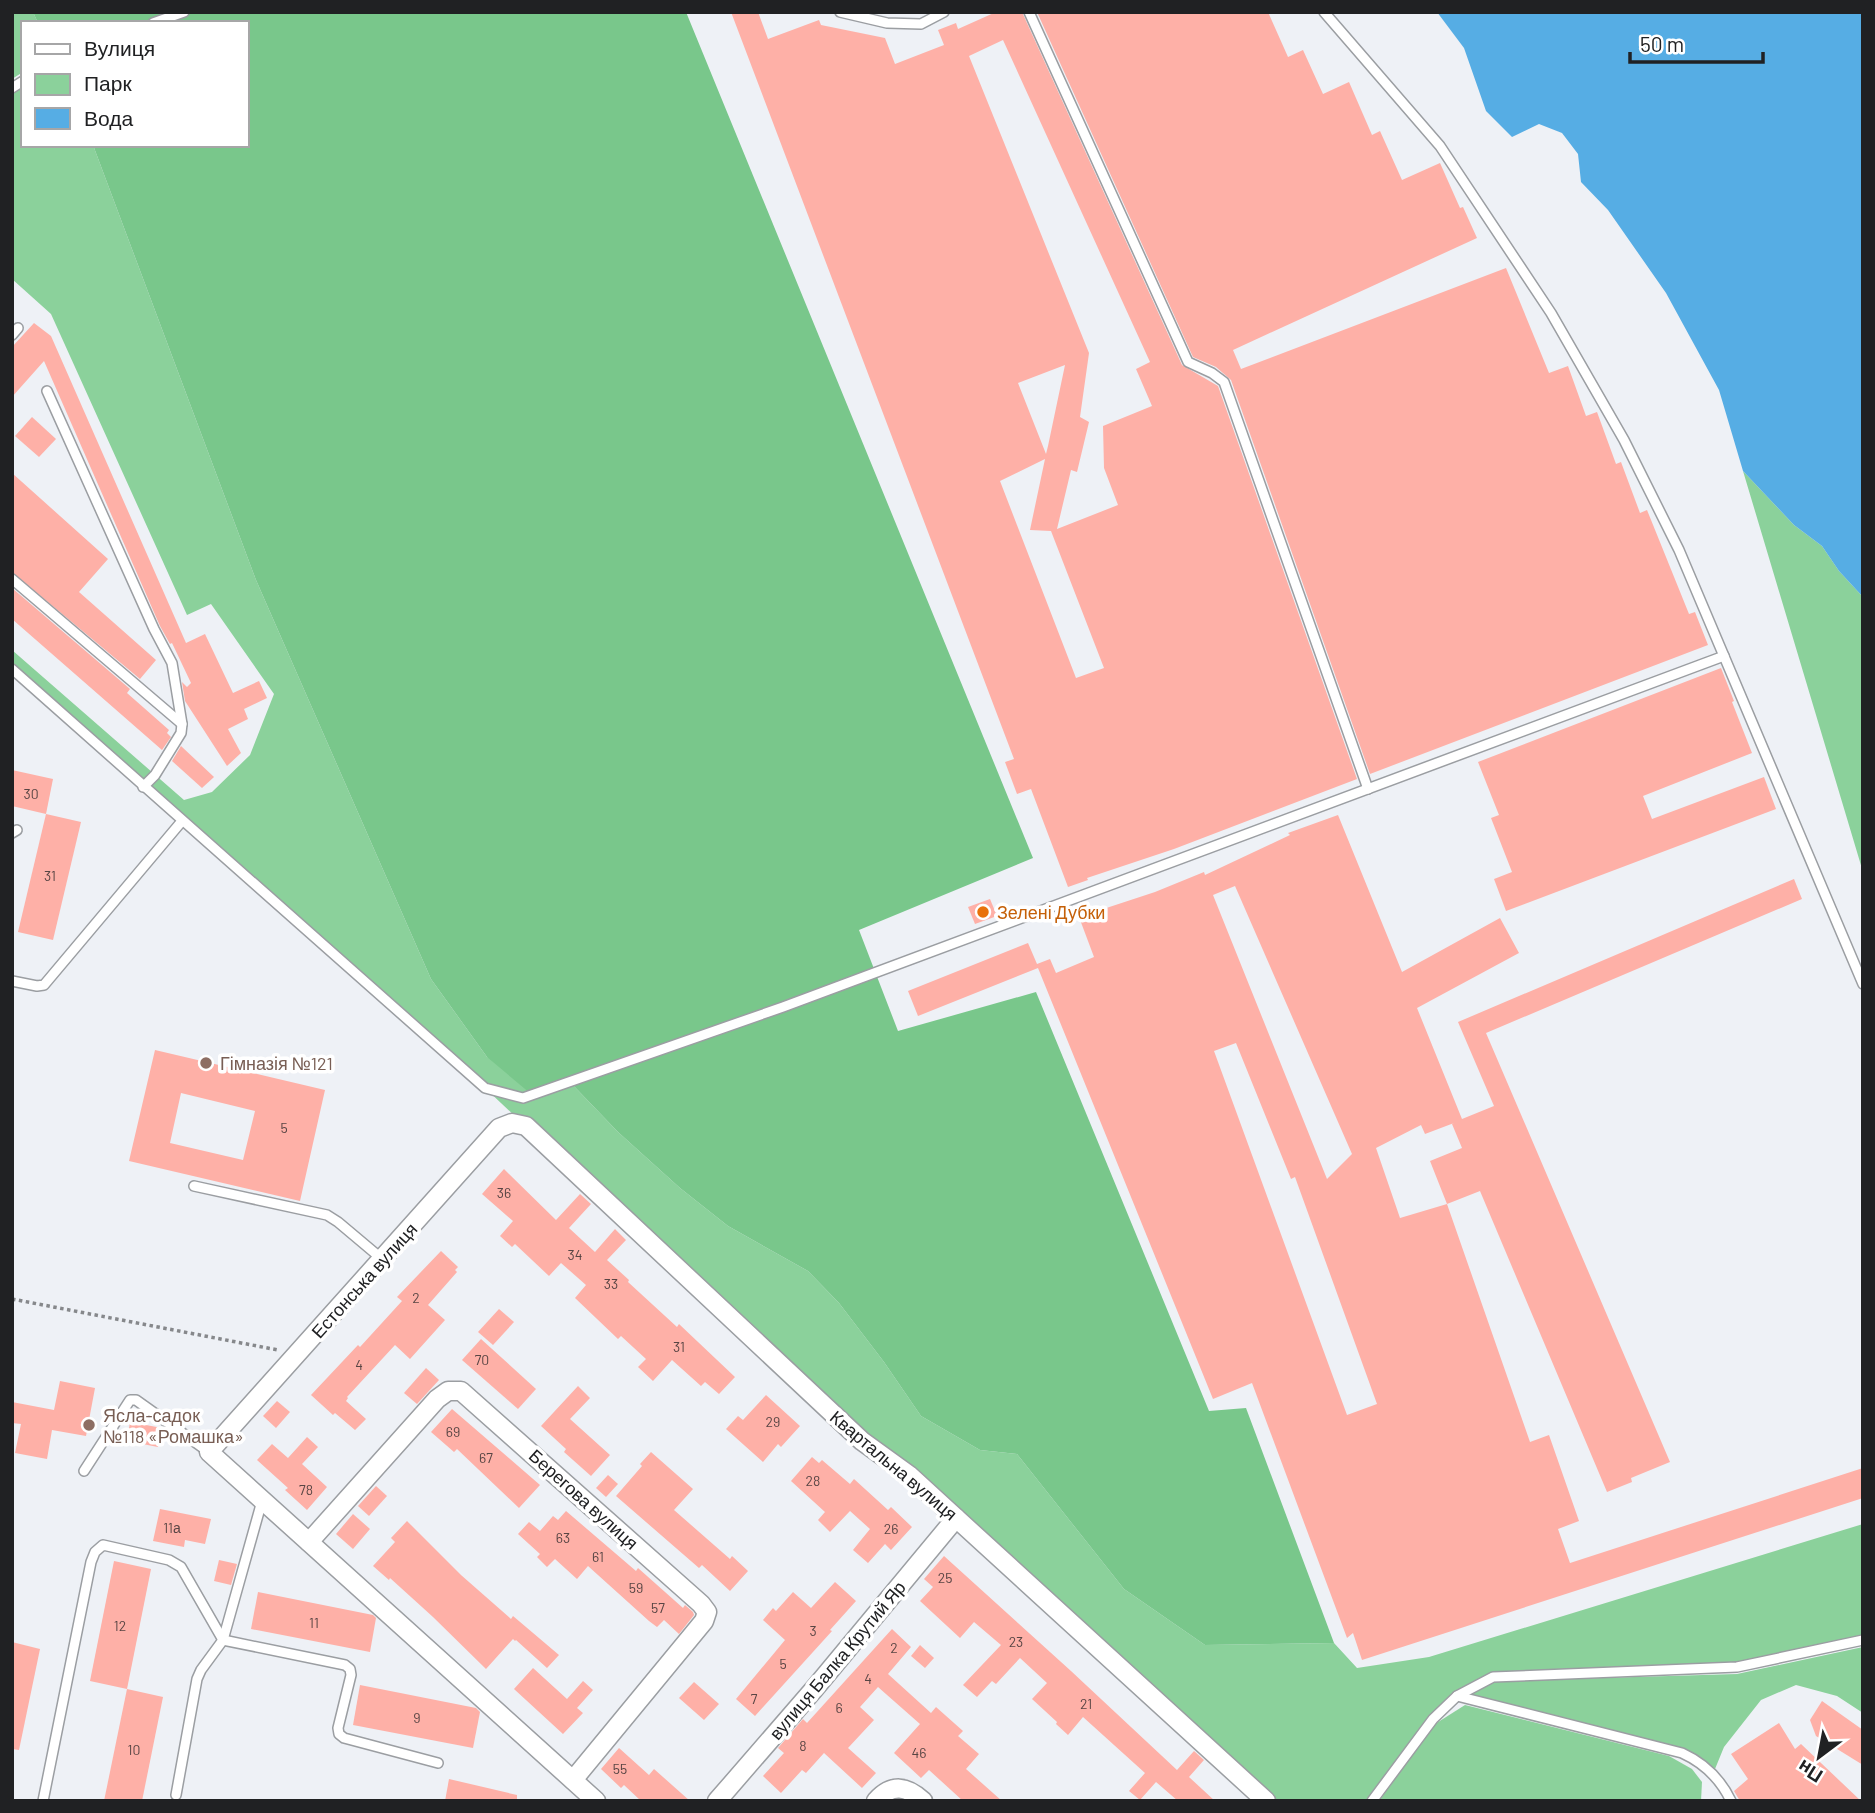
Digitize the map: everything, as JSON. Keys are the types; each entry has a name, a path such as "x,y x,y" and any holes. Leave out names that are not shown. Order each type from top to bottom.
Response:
{"street":[{"name":"Естонська вулиця","path":"209,1452 499,1128 512,1123 526,1126"},
{"name":"Квартальна вулиця","path":"526,1126 863,1441 909,1475 1266,1801"},
{"name":"Берегова вулиця","path":"309,1542 436,1399 448,1391 461,1391 701,1604 707,1612 704,1621 573,1780"},
{"path":"209,1452 596,1801"},
{"name":"вулиця Балка Крутий Яр","path":"717,1801 956,1518"},
{"path":"876,1801 884,1793 898,1787 912,1790 923,1801"}],"lane":[{"path":"159,21 184,12"},
{"path":"840,12 887,23 921,24 944,12"},
{"path":"1030,12 1188,362 1224,382 1368,789"},
{"path":"1324,12 1440,146 1551,313 1624,440 1679,550 1863,984"},
{"path":"47,391 154,629 172,663 183,724 181,733 143,787"},
{"path":"12,579 183,724"},
{"path":"12,669 485,1087 523,1097 783,1007 1724,656"},
{"path":"12,981 44,985 182,821"},
{"path":"194,1186 327,1215 382,1259"},
{"path":"84,1471 130,1400 136,1400 209,1452"},
{"path":"176,1795 197,1679 223,1640 262,1501"},
{"path":"43,1801 91,1562 95,1552 103,1545 169,1560 181,1567 223,1640 345,1665 350,1669 351,1675 338,1728 339,1734 344,1738 438,1763"},
{"path":"1372,1801 1433,1719 1457,1696 1493,1677 1737,1667 1863,1640"},
{"path":"1457,1696 1682,1753 1705,1766 1724,1787 1731,1801"}],"path":[{"path":"12,1299 298,1354"}],"green space":[{"path":"12,12 33,12 37,21 21,21 21,73 12,79"},
{"path":"33,12 686,12 1033,858 859,930 898,1031 1036,992 1209,1411 1246,1408 1334,1643 1205,1645 1124,1589 1017,1454 980,1450 921,1416 839,1303 808,1271 728,1226 680,1188 618,1132 569,1081 531,1094 487,1057 431,979 256,580 94,147 248,147 248,21 37,21"},
{"path":"21,82 21,147 94,147 256,580 431,979 487,1057 569,1081 618,1132 680,1188 728,1226 808,1271 839,1303 921,1416 980,1450 1017,1454 1124,1589 1205,1645 1334,1643 1357,1668 1429,1657 1863,1524 1863,1640 1737,1667 1493,1677 1457,1696 1372,1801 1266,1801 862,1441 485,1088 12,669 12,650 184,800 212,792 250,755 274,694 211,604 187,615 51,314 12,279 12,88"},
{"path":"1743,471 1794,525 1822,546 1839,571 1863,597 1863,872"},
{"path":"1863,1647 1863,1713 1837,1696 1796,1685 1761,1700 1724,1747 1715,1769 1695,1754 1681,1748 1461,1695 1498,1681 1737,1674"},
{"path":"1465,1705 1669,1756 1692,1769 1702,1782 1701,1801 1379,1801 1435,1724"}],"water":[{"path":"1437,12 1863,12 1863,597 1839,571 1822,546 1794,525 1743,471 1719,390 1666,293 1608,210 1581,182 1578,154 1562,133 1539,124 1512,137 1486,111 1464,48"}],"building":[{"path":"731,12 758,12 768,39 819,20 821,25 885,38 895,64 944,45 938,30 956,23 958,29 996,12 1022,12 1182,365 1218,386 1357,779 1068,887 1031,789 1017,794 1005,762 1014,759","holes":["1003,40 1150,362 1136,369 1152,406 1103,426 1104,468 1118,505 1057,529 1071,470 1077,472 1089,422 1080,417 1089,353 969,56","1065,365 1046,454 1018,383","1045,459 1030,530 1051,531 1104,668 1076,678 1000,481"]},
{"path":"1037,12 1268,12 1288,57 1303,50 1323,94 1349,82 1372,135 1380,131 1402,180 1440,163 1477,238 1233,350 1241,369 1506,268 1549,373 1568,366 1586,416 1597,412 1616,464 1621,462 1640,513 1647,510 1689,614 1695,612 1708,645 1370,774 1231,380 1216,367 1193,357"},
{"path":"34,323 51,336 186,643 205,634 233,693 259,681 267,698 244,709 248,719 228,729 241,753 227,766 185,701 182,682 187,687 191,683 172,643 170,644 160,626 44,361 12,397 12,347"},
{"path":"32,417 56,439 39,457 15,436"},
{"path":"12,473 108,559 79,592 156,660 140,679 12,572"},
{"path":"12,588 130,689 127,693 169,730 167,733 171,737 162,750 12,619"},
{"path":"1721,668 1752,753 1643,796 1652,819 1764,777 1776,809 1506,911 1494,879 1512,872 1491,818 1499,815 1478,762"},
{"path":"181,746 214,777 202,788 172,761"},
{"path":"12,770 53,779 46,814 12,806"},
{"path":"46,814 81,822 53,940 18,932"},
{"path":"1338,815 1402,972 1500,918 1519,953 1417,1008 1462,1119 1494,1106 1458,1022 1794,879 1802,899 1486,1033 1670,1462 1631,1478 1632,1482 1607,1492 1480,1191 1447,1204 1530,1442 1549,1435 1579,1521 1558,1529 1570,1563 1863,1468 1863,1498 1362,1660 1353,1633 1347,1638 1252,1383 1213,1399 1038,968 918,1016 908,991 1028,943 1037,964 1050,959 1056,973 1094,957 1079,917 1155,892 1204,872 1205,875 1290,835 1288,833","holes":["1235,886 1352,1154 1327,1179 1213,895","1236,1043 1291,1179 1295,1177 1377,1404 1347,1415 1214,1051","1454,1123 1452,1124 1462,1148 1430,1161 1447,1204 1400,1218 1376,1148 1421,1125 1425,1134"]},
{"name":"Зелені Дубки","path":"990,899 997,916 975,924 968,907"},
{"path":"155,1050 325,1090 300,1201 129,1161","holes":["181,1093 255,1111 243,1160 170,1143"]},
{"path":"504,1169 556,1220 580,1194 591,1204 569,1228 595,1252 615,1229 626,1240 607,1260 677,1327 679,1324 735,1377 719,1394 705,1382 701,1386 672,1360 653,1381 638,1367 646,1359 621,1336 618,1339 575,1298 586,1285 561,1263 549,1276 515,1244 512,1247 500,1236 513,1221 482,1194"},
{"path":"441,1251 458,1267 455,1270 457,1272 428,1305 445,1320 410,1359 395,1345 347,1397 346,1401 366,1419 355,1430 311,1395 402,1301 397,1297"},
{"path":"499,1309 514,1322 493,1345 478,1332"},
{"path":"481,1339 536,1389 518,1409 462,1360"},
{"path":"426,1368 439,1380 417,1404 404,1393"},
{"path":"60,1381 95,1388 86,1436 52,1430 47,1459 15,1453 21,1424 12,1423 12,1402 54,1410"},
{"path":"578,1386 590,1398 570,1419 610,1455 591,1476 564,1452 566,1449 541,1426"},
{"path":"766,1395 800,1426 781,1447 778,1444 763,1462 726,1429 738,1416 743,1420"},
{"path":"277,1401 290,1412 276,1428 263,1416"},
{"path":"452,1409 540,1485 519,1508 457,1449 454,1452 431,1432"},
{"path":"130,1422 162,1428 158,1447 127,1441"},
{"path":"307,1437 318,1447 302,1464 327,1487 307,1510 285,1490 288,1488 257,1460 272,1444 288,1458"},
{"path":"651,1452 693,1489 674,1510 730,1559 732,1556 748,1571 730,1591 702,1565 699,1568 616,1496"},
{"path":"812,1457 819,1463 822,1460 850,1484 854,1479 888,1510 891,1507 912,1527 891,1550 885,1544 868,1563 853,1550 870,1529 850,1511 830,1532 818,1520 825,1512 791,1481"},
{"path":"608,1475 618,1484 606,1497 596,1488"},
{"path":"376,1486 387,1496 369,1516 358,1506"},
{"path":"160,1509 211,1519 205,1544 185,1540 184,1547 153,1541"},
{"path":"566,1511 636,1571 638,1568 683,1608 685,1605 693,1612 694,1615 679,1634 664,1620 657,1627 588,1566 577,1579 555,1559 547,1567 537,1557 540,1554 518,1534 529,1522 540,1531 553,1516 558,1520"},
{"path":"353,1514 370,1529 353,1549 336,1534"},
{"path":"407,1521 461,1575 511,1619 513,1616 559,1655 547,1668 513,1639 486,1669 433,1617 373,1566 395,1542 391,1538"},
{"path":"944,1556 1177,1770 1194,1751 1204,1760 1189,1777 1215,1801 1178,1801 1156,1782 1140,1800 1129,1791 1145,1773 1083,1717 1068,1735 1056,1724 1057,1722 1032,1699 1047,1683 1020,1658 996,1684 992,1681 977,1697 963,1685 1001,1645 974,1622 960,1638 920,1601 933,1587 924,1579"},
{"path":"219,1560 237,1564 231,1585 214,1581"},
{"path":"114,1561 151,1569 127,1689 90,1681"},
{"path":"835,1582 856,1601 755,1716 736,1699 785,1640 763,1620 773,1608 776,1611 793,1592 811,1608"},
{"path":"258,1592 373,1615 376,1618 370,1652 251,1629"},
{"path":"892,1629 911,1647 888,1674 931,1713 936,1707 963,1731 958,1736 979,1754 966,1769 1002,1801 963,1801 929,1770 921,1778 894,1753 920,1724 878,1687 860,1707 874,1720 848,1748 876,1773 862,1788 824,1753 806,1773 802,1770 781,1793 763,1776 784,1753 778,1748 803,1719 807,1723"},
{"path":"12,1642 40,1649 19,1750 12,1749"},
{"path":"920,1645 934,1658 925,1668 911,1656"},
{"path":"533,1668 567,1699 583,1681 593,1690 577,1708 583,1713 563,1734 514,1689"},
{"path":"694,1682 719,1704 704,1720 679,1698"},
{"path":"360,1685 476,1708 480,1712 473,1748 353,1725"},
{"path":"127,1689 163,1697 142,1801 104,1801"},
{"path":"1822,1701 1863,1730 1863,1765 1816,1736 1810,1720"},
{"path":"1779,1723 1795,1749 1801,1744 1861,1801 1740,1801 1734,1791 1748,1779 1731,1754"},
{"path":"619,1748 649,1775 654,1769 690,1801 641,1801 624,1785 621,1788 601,1769"},
{"path":"449,1779 517,1795 517,1801 445,1801"}],"place":[{"name":"Зелені Дубки","path":"983,912"},
{"name":"Гімназія №121","path":"206,1063"},
{"name":"Ясла-садок №118 «Ромашка»","path":"89,1425"}]}
